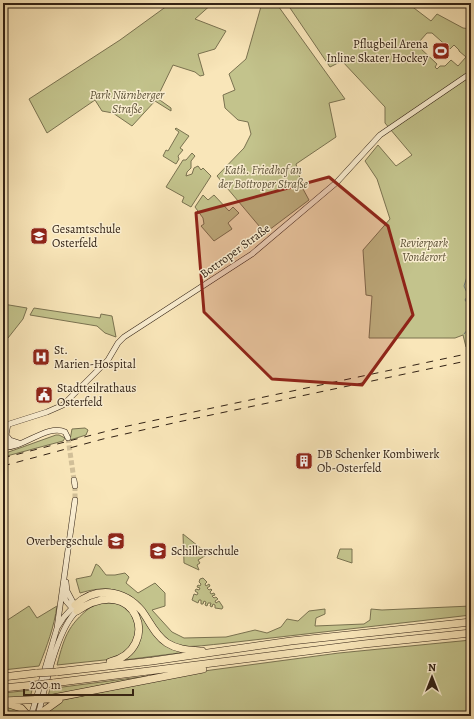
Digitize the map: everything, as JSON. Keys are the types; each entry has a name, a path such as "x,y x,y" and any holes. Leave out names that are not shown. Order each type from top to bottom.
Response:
{"highway":[{"path":"75,608 83,599 97,592 104,591 117,593 138,606 154,631 168,643 185,650 218,652"},
{"path":"75,608 96,601 112,599 128,606 138,622 138,638 130,653 119,660 96,664 90,668"},
{"path":"3,677 218,652 291,641 471,622"},
{"path":"3,688 364,644 471,633"},
{"path":"3,702 39,700 68,696 202,670 218,663"},
{"path":"36,716 54,702 68,696"},
{"path":"3,702 16,706 28,716"}],"main road":[{"name":"Bottroper Straße","path":"6,425 47,412 63,405 108,360 118,343 124,338 252,254 337,182 380,135 471,73"},
{"path":"6,425 6,435 10,440 19,443"},
{"path":"3,447 11,447 57,430 65,432 68,438"},
{"path":"3,442 10,444 19,443"},
{"path":"74,480 75,486"},
{"path":"36,716 57,628 75,500"},
{"path":"65,579 67,591 75,608"},
{"path":"63,591 66,601 75,608"},
{"path":"57,628 75,608"},
{"path":"39,700 60,638 75,608"}],"highlighted area":[{"path":"329,177 388,226 413,315 362,385 272,379 204,312 196,213"}],"green space":[{"name":"Park Nürnberger Straße","path":"171,3 213,3 195,19 226,31 215,49 198,54 204,75 200,76 195,72 173,65 157,98 171,108 171,111 155,101 132,126 113,113 102,111 95,100 47,133 29,99 120,40"},
{"name":"Kath. Friedhof an der Bottroper Straße","path":"262,3 276,3 345,99 329,103 336,137 296,164 303,189 309,200 265,233 217,176 244,148 251,134 248,122 238,120 225,108 223,95 235,90 229,74 246,59"},
{"name":"Revierpark Vonderort","path":"290,3 412,3 410,5 431,21 437,14 463,28 471,29 471,328 466,331 471,333 471,346 466,347 463,335 455,338 369,338 372,296 366,295 363,250 390,219 377,179 365,161 378,145 396,166 412,155 385,123 385,107 342,61 330,67 288,5","holes":["427,33 432,33 450,49 454,45 466,57 458,66 451,60 445,66 440,66 437,69 435,67 437,64 419,47 419,42"]},
{"path":"176,128 189,136 180,148 183,150 178,156 179,159 176,164 163,156 166,150 168,151 179,132 175,129"},
{"path":"192,153 195,156 191,161 191,168 187,172 186,176 192,174 194,168 198,166 201,170 203,168 211,176 191,207 182,202 184,197 166,187 183,160 186,160"},
{"path":"203,195 208,200 214,195 229,211 233,207 239,213 228,223 232,229 214,241 201,226 204,224 203,218 195,207"},
{"path":"3,304 27,308 23,319 8,338 3,338"},
{"path":"34,308 100,318 101,314 112,316 116,337 105,333 97,326 30,315"},
{"path":"85,428 88,430 86,435 70,440 72,429"},
{"path":"56,435 65,438 63,441 3,457 3,454"},
{"path":"183,534 208,554 198,560 200,563 197,565 199,570 184,563"},
{"path":"340,549 352,549 352,563 337,558"},
{"path":"96,564 106,575 125,573 129,577 126,583 138,593 155,583 165,593 165,606 152,610 172,632 184,638 226,637 255,630 267,633 281,627 287,619 298,621 309,611 325,609 325,614 316,618 315,626 364,624 370,620 371,609 382,610 471,606 471,615 219,644 183,646 173,644 167,640 130,599 115,590 105,589 80,593 76,579 91,576"},
{"path":"203,578 207,582 205,584 206,586 209,584 210,586 207,588 212,590 210,592 211,594 214,593 215,595 212,596 218,599 215,601 216,603 219,601 223,607 222,609 215,608 215,605 213,604 212,607 210,606 211,603 208,603 207,606 205,605 206,602 204,601 203,604 201,604 201,600 199,600 198,603 192,600 194,594 197,595 198,593 195,591 196,589 199,590 200,588 197,587 201,584 199,582 200,579"},
{"path":"124,598 141,614 156,637 187,652 124,660 133,651 141,633 141,627 137,613"},
{"path":"96,603 119,603 130,612 137,627 132,646 114,659 57,665 69,630 87,610"},
{"path":"29,606 37,618 57,606 50,636 39,666 3,670 3,623"},
{"path":"471,640 471,716 45,716 57,702 63,700 204,671 339,653"},
{"path":"148,676 48,696 50,689 55,688"},
{"path":"32,690 30,698 3,699 3,693"},
{"path":"3,705 18,709 24,716 3,716"}],"waterway":[{"path":"471,264 464,286 468,295 465,300 471,308"},
{"path":"464,334 468,329 469,318 471,318"}],"tunnel":[{"path":"68,438 74,480"},
{"path":"75,486 75,500"}],"railway":[{"path":"3,458 123,427 471,353"},
{"path":"3,466 103,439 178,422 471,360"}],"place":[{"name":"Pflugbeil Arena Inline Skater Hockey","path":"441,51"},
{"name":"Gesamtschule Osterfeld","path":"39,236"},
{"name":"St. Marien-Hospital","path":"41,357"},
{"name":"Stadtteilrathaus Osterfeld","path":"44,395"},
{"name":"DB Schenker Kombiwerk Ob-Osterfeld","path":"304,461"},
{"name":"Overbergschule","path":"116,541"},
{"name":"Schillerschule","path":"158,551"}]}
